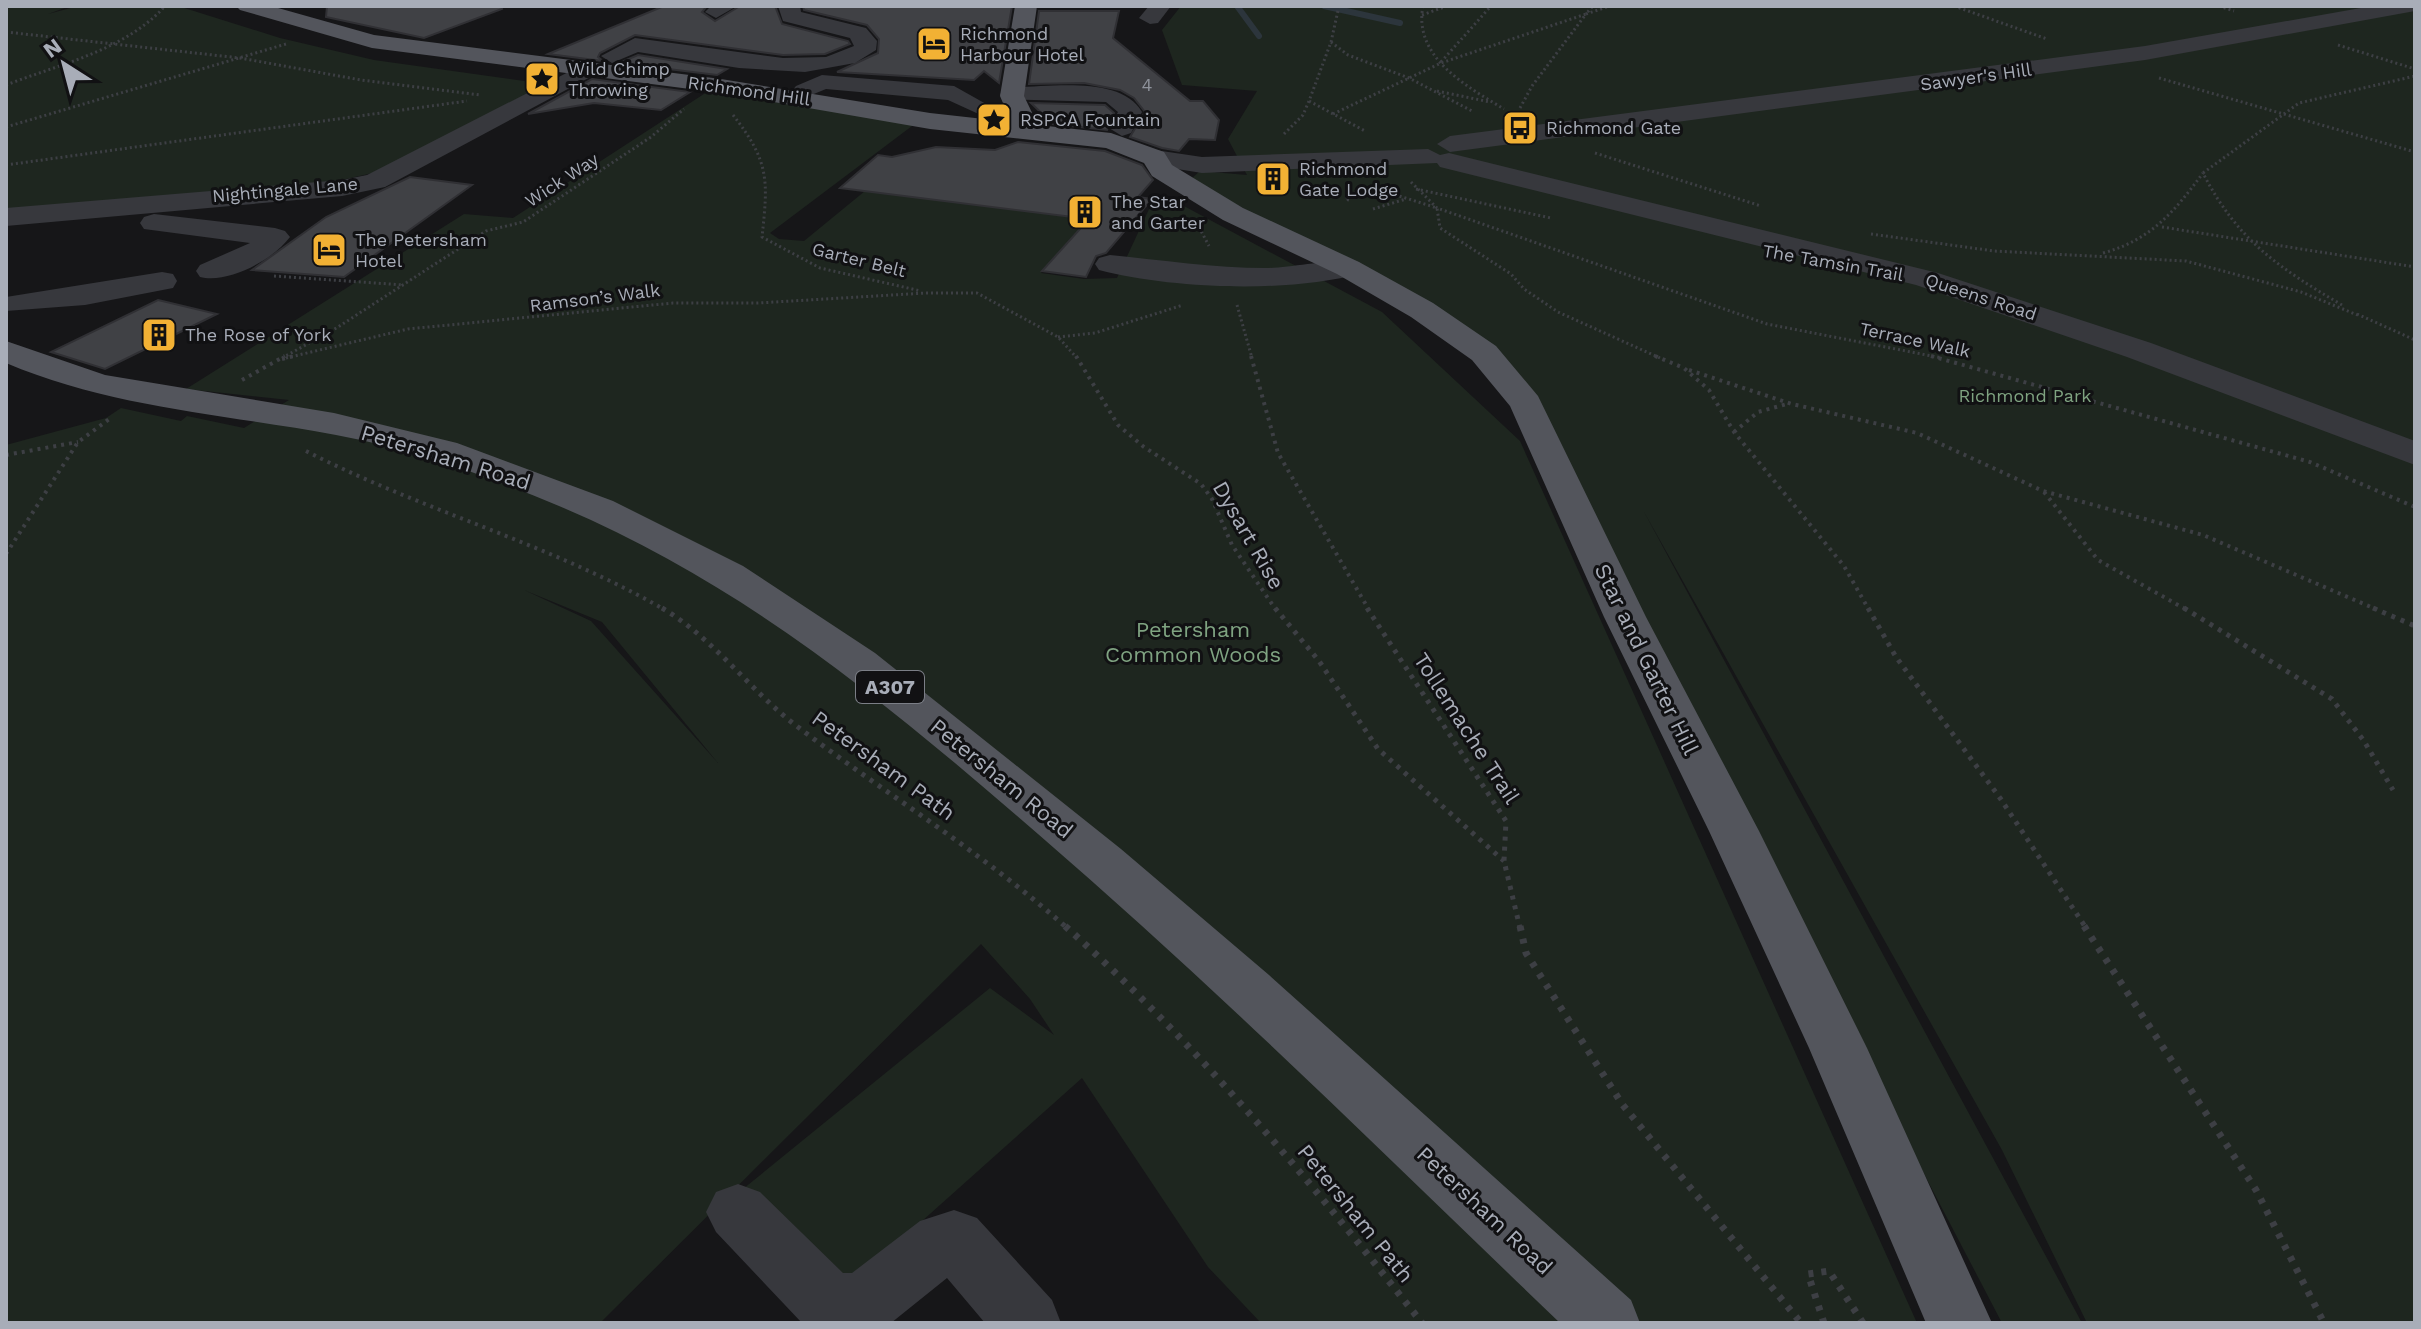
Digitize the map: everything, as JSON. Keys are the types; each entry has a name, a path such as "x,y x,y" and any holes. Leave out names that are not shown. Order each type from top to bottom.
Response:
{"main road":[{"name":"Richmond Hill","path":"247,6 372,41 656,78 714,91 794,97 930,121 1111,141 1155,158"},
{"path":"1026,6 1012,95 1028,131"},
{"path":"893,113 937,116 983,109 1012,95"},
{"name":"Star and Garter Hill","path":"1155,158 1161,170 1233,214 1348,268 1422,310 1484,353 1526,403 1625,617 1734,831 1838,1048 1959,1323"},
{"name":"Petersham Road","path":"6,351 80,379 149,397 380,433 455,455 547,487 651,535 751,587 852,657 1114,870 1607,1323"}],"street":[{"path":"656,78 698,56 805,65 858,54 867,45 858,33 848,29 788,15 789,6"},
{"name":"Sawyer's Hill","path":"1155,158 1244,169 1306,160 1448,152 1541,132 2145,53 2408,6"},
{"path":"612,56 635,45 693,52 698,56"},
{"path":"770,94 805,65"},
{"name":"Nightingale Lane","path":"6,217 342,188 375,181 586,70"},
{"path":"794,97 822,82 954,93 983,109"},
{"path":"1012,95 1111,95 1125,103 1130,112 1122,128"},
{"name":"Sawyer's Hill","path":"1155,158 1448,152"},
{"name":"Queens Road","path":"1448,152 1534,182 1845,257 2017,307 2415,454"},
{"path":"117,206 113,220 275,237 253,255 211,271"},
{"path":"1110,264 1232,286 1335,273 1348,268"},
{"path":"10,305 146,288"},
{"path":"10,305 77,326"},
{"path":"738,1212 830,1306 865,1303 943,1242 954,1239 1028,1323"}],"path":[{"path":"6,85 110,45 147,26 165,6"},
{"path":"1423,6 1423,38 1441,63 1516,116 1532,86 1593,6"},
{"path":"1422,16 1447,6"},
{"path":"1441,63 1491,6"},
{"path":"1332,115 1441,63 1610,6"},
{"path":"1954,6 2049,40"},
{"path":"1279,137 1303,115 1331,42 1339,8"},
{"path":"6,32 240,58 438,92 492,96"},
{"path":"6,127 295,41"},
{"path":"1331,42 1348,55 1409,78 1480,115"},
{"path":"2336,44 2415,69"},
{"path":"2148,75 2415,152"},
{"path":"2095,255 2128,247 2162,227 2203,173 2299,103 2330,93 2415,76"},
{"path":"6,77 20,78"},
{"path":"6,165 543,90"},
{"path":"1432,90 1495,103"},
{"name":"Wick Way","path":"204,406 272,362 405,285 486,231 523,222 651,137 679,112 714,91"},
{"name":"Garter Belt","path":"714,91 749,135 768,180 762,237 786,254 827,270 895,281 926,293"},
{"path":"1309,101 1373,135"},
{"path":"1541,132 1660,176 1774,210"},
{"path":"2203,173 2214,197 2241,237 2275,265 2360,316"},
{"path":"1349,200 1345,199 1361,192 1366,185 1379,181"},
{"path":"1366,185 1437,208 1440,228 1499,266 1524,289 1558,312 1596,332 1684,368 1792,404 1917,433 1978,458 2043,491 2203,535 2415,626"},
{"name":"Terrace Walk","path":"1562,220 1415,188 1437,208 1767,324 1946,359 2310,462 2415,507"},
{"path":"1373,209 1408,199"},
{"name":"Tollemache Trail","path":"1199,224 1201,235 1232,286 1278,453 1379,628 1491,792 1506,821 1504,861 1526,953 1622,1104 1801,1323"},
{"path":"2162,227 2241,237 2415,267"},
{"path":"1857,231 1994,251 2186,261 2301,292 2415,340"},
{"path":"211,271 405,285"},
{"path":"1058,337 1095,333 1232,286"},
{"name":"Dysart Rise","path":"926,293 977,293 1058,337 1070,347 1118,425 1144,447 1201,484 1212,499 1232,545 1267,599 1319,661 1378,749 1504,861"},
{"name":"Ramson’s Walk","path":"272,362 408,329 673,303 758,303 926,293"},
{"path":"1684,368 1709,390 1734,432 1844,566 1896,657 2000,798 2256,1190 2324,1323"},
{"path":"1734,432 1749,416 1771,405 1792,404"},
{"path":"6,554 78,442 113,417"},
{"path":"6,455 78,442"},
{"name":"Petersham Path","path":"296,446 357,477 608,577 688,623 792,722 1014,881 1125,980 1307,1177 1422,1323"},
{"path":"2043,491 2098,560 2225,631 2332,699 2364,741 2393,790"},
{"path":"1824,1323 1808,1274 1829,1271 1863,1323"}],"green space":[{"path":"6,6 70,6 48,14 78,6 178,6 280,38 374,60 546,84 377,172 337,181 6,212"},
{"name":"Richmond Park","path":"1181,6 2415,6 2415,1323 2087,1323 2002,1150 1643,510 2082,1323 2002,1323 1492,347 1191,179 1200,171 1247,175 1228,139 1257,91 1182,85 1162,30"},
{"name":"Petersham Common Woods","path":"707,92 916,123 770,233 779,239 804,241 865,191 1089,219 1041,273 1084,279 1117,278 1150,207 1169,198 1382,312 1520,441 1917,1323 1261,1323 1208,1267 1082,1078 846,1289 743,1189 990,988 1054,1035 1030,999 981,944 600,1323 6,1323 6,445 106,418 121,408 181,421 187,416 244,428 289,400 186,389 464,214 513,218","holes":["524,590 602,622 718,763 591,621"]}],"building":[{"path":"327,6 501,6 502,9 424,38 326,17"},
{"path":"664,6 707,6 702,12 715,21 740,6 775,6 782,24 850,44 825,54 783,55 635,35 600,53 598,57 603,61 548,54"},
{"path":"803,6 1012,6 999,83 984,71 974,80 837,72 878,53 879,39 867,25 804,10"},
{"path":"1039,11 1119,11 1113,38 1190,101 1203,101 1219,120 1215,140 1189,139 1179,151 1162,148 1130,137 1145,112 1134,98 1120,90 1084,83 1029,84"},
{"path":"638,55 727,69 717,75 619,63"},
{"path":"592,79 690,92 661,110 594,103 528,114"},
{"path":"1031,103 1105,105 1114,113 1107,130 1053,124"},
{"name":"The Star and Garter","path":"1018,142 1105,151 1142,165 1153,180 1138,197 1152,199 1106,253 1096,256 1086,277 1042,271 1089,219 840,188 878,155 892,157 936,147 995,150"},
{"name":"The Petersham Hotel","path":"410,177 472,185 344,277 252,270 326,217"},
{"name":"The Rose of York","path":"158,300 217,314 105,369 51,352"}],"waterway":[{"path":"1237,6 1259,36"},
{"path":"1324,6 1400,23"}],"place":[{"name":"Richmond Harbour Hotel","path":"934,44"},
{"name":"Wild Chimp Throwing","path":"542,79"},
{"name":"RSPCA Fountain","path":"994,120"},
{"name":"Richmond Gate","path":"1520,128"},
{"name":"Richmond Gate Lodge","path":"1273,179"},
{"name":"The Star and Garter","path":"1085,212"},
{"name":"The Petersham Hotel","path":"329,250"},
{"name":"The Rose of York","path":"159,335"}]}
